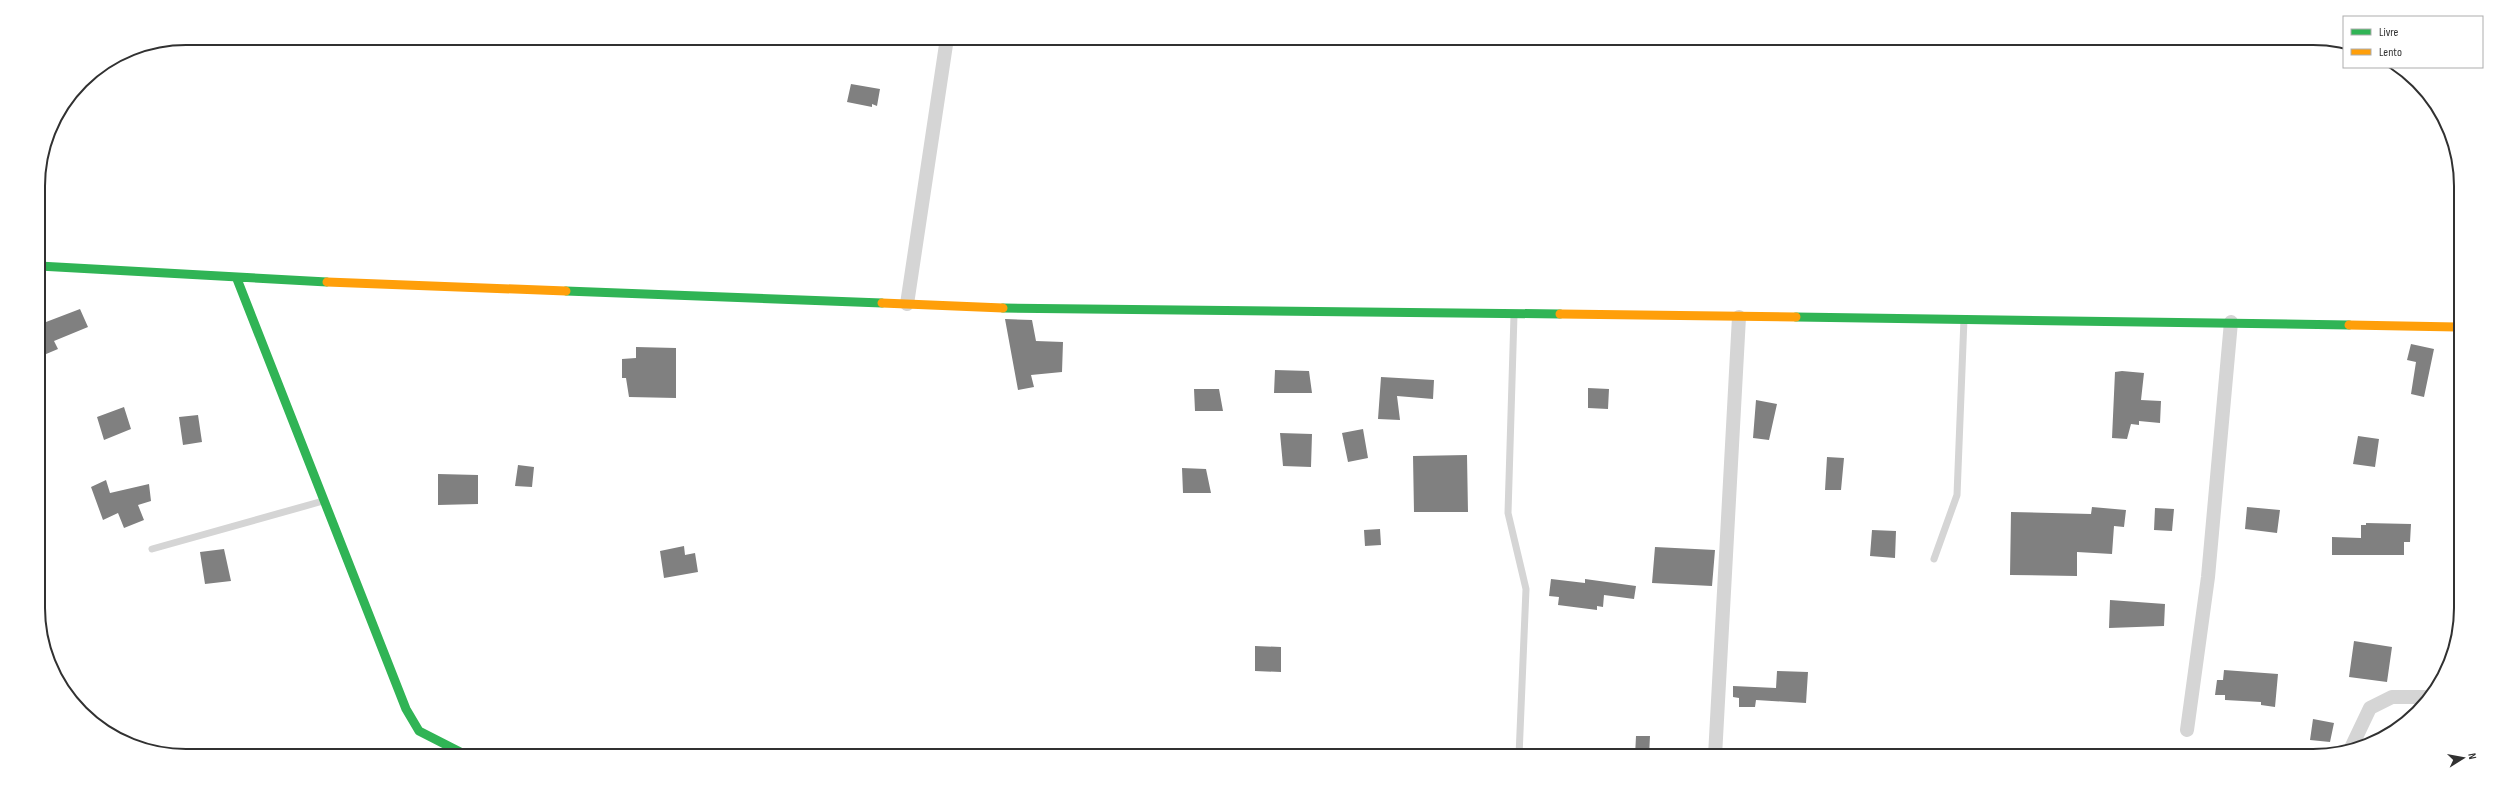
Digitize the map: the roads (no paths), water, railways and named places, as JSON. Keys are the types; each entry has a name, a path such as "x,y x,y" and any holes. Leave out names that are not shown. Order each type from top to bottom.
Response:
{"street":[{"path":"907,304 946,45"},
{"path":"45,266 237,279 1007,308 1514,315 2231,322 2454,327"},
{"path":"237,279 406,710 418,731 454,749"},
{"path":"1715,749 1739,317"},
{"path":"2187,730 2208,577 2231,322"},
{"path":"2353,743 2370,708 2392,697 2422,697"}],"lane":[{"path":"1514,315 1508,513 1526,590 1520,749"},
{"path":"1934,559 1957,495 1964,319"},
{"path":"152,548 324,501"}]}
